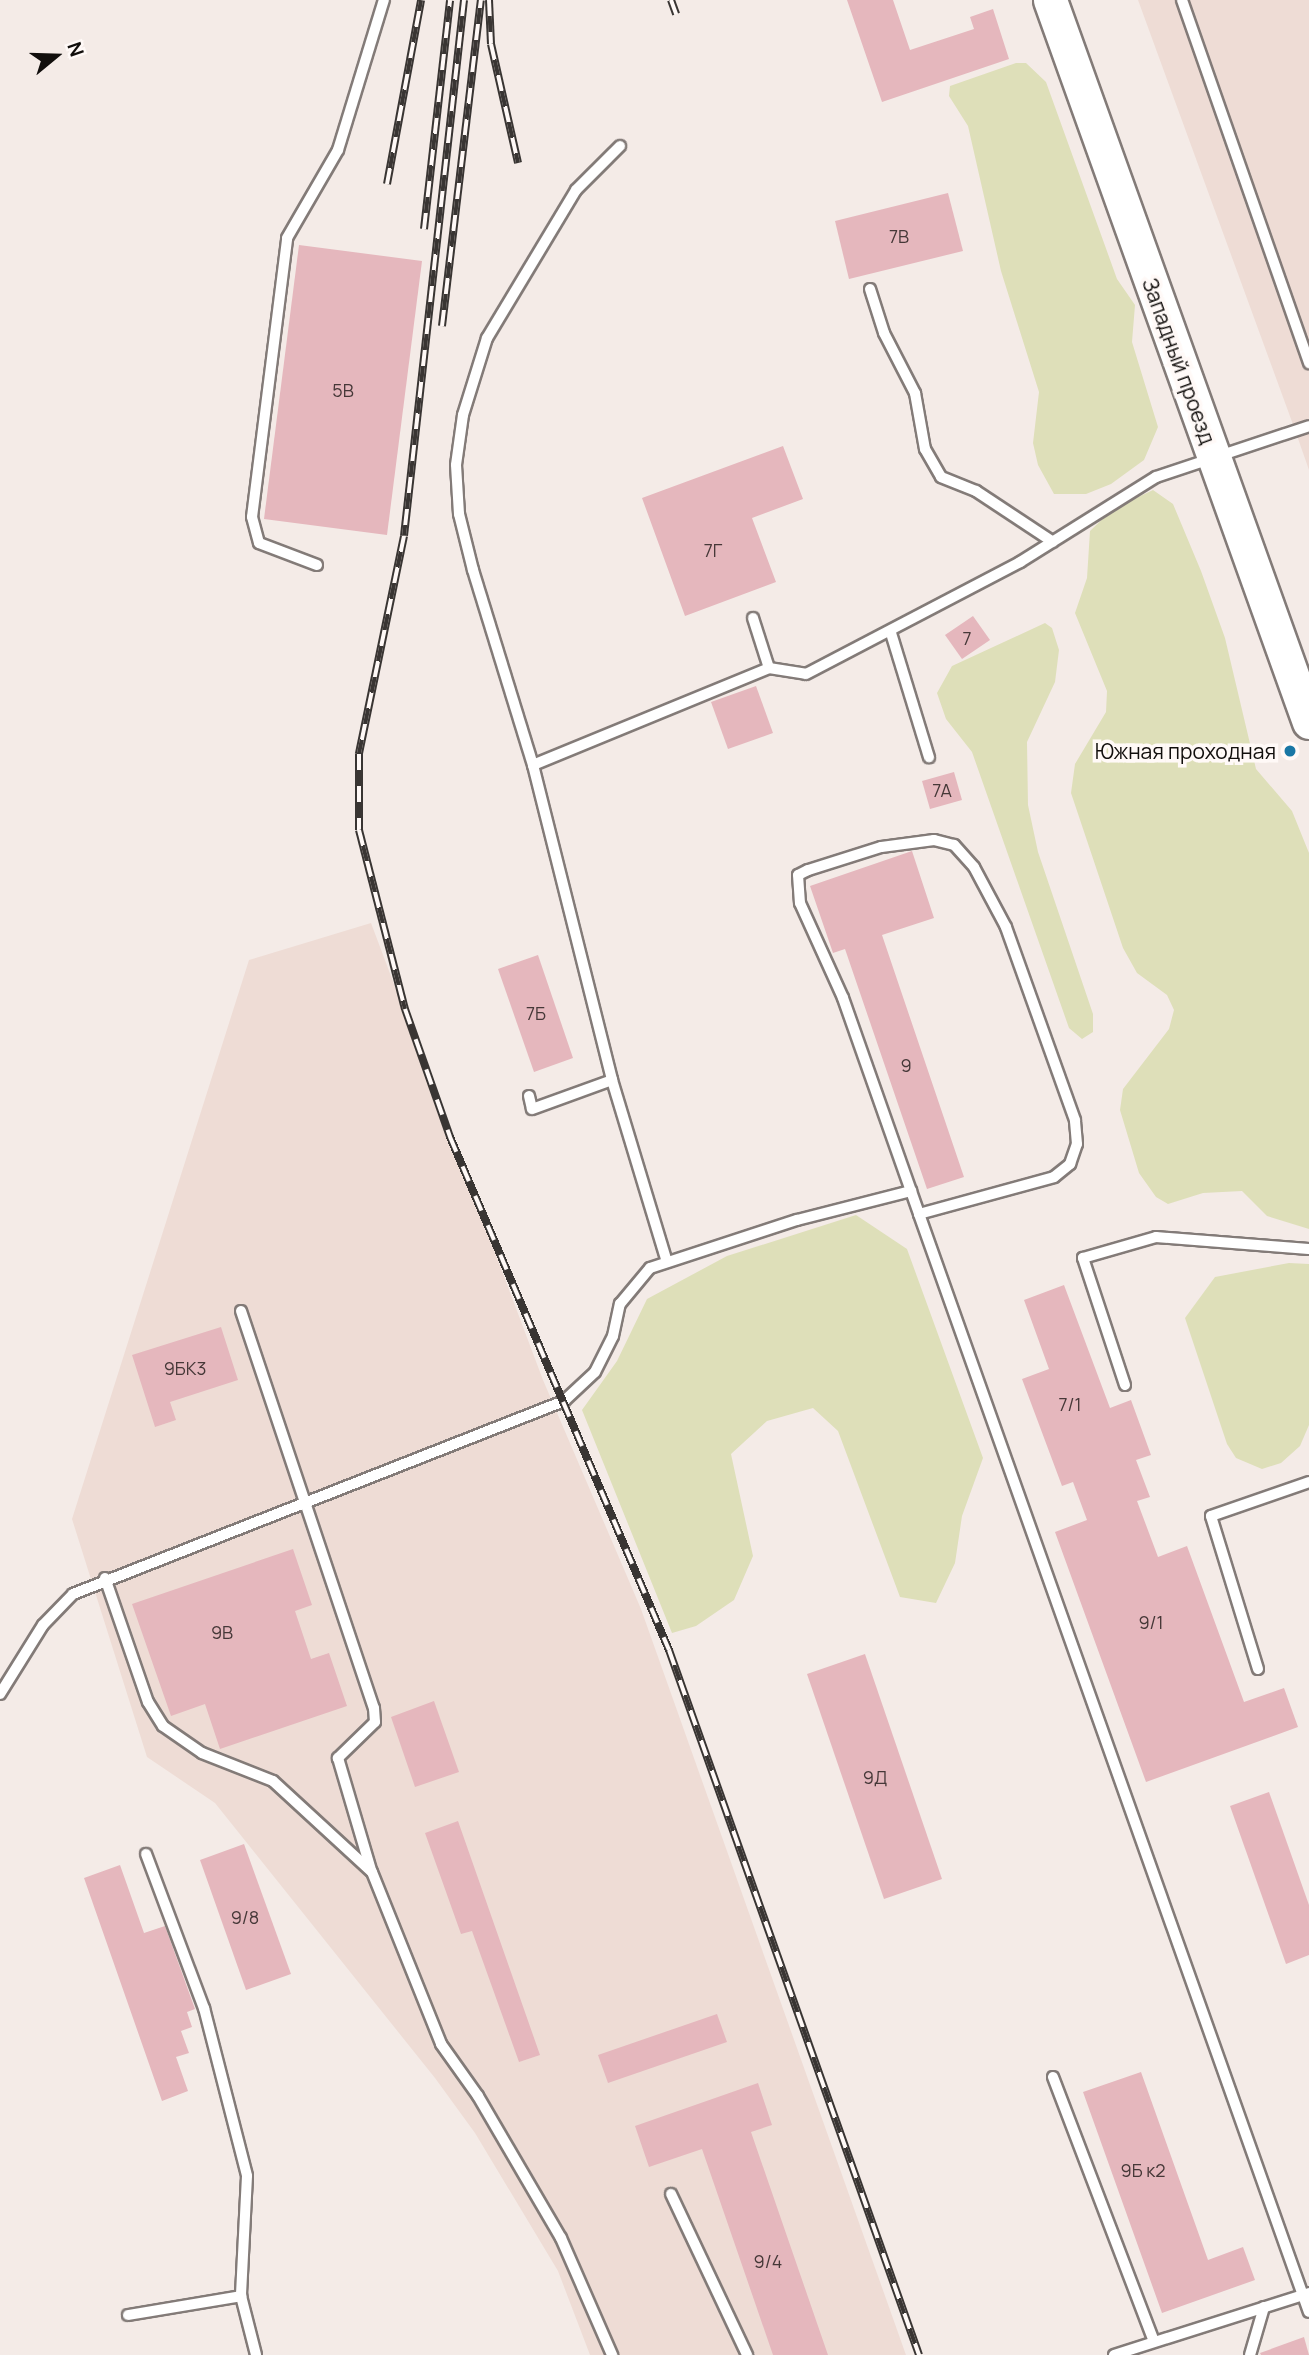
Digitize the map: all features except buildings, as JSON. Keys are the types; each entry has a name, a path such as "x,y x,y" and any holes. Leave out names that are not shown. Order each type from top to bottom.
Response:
{"main road":[{"name":"Западный проезд","path":"1050,0 1307,711"}],"lane":[{"path":"317,565 259,543 253,504 287,238 338,150 384,0"},
{"path":"1182,0 1309,363"},
{"path":"620,146 576,190 486,338 457,453 459,514 533,765 612,1080 667,1262"},
{"path":"870,289 884,333 915,393 926,449 941,477 976,491 1053,542"},
{"path":"533,765 769,668 806,674 891,633 1053,542 1132,489 1309,426"},
{"path":"753,618 769,668"},
{"path":"891,633 929,757"},
{"path":"919,1214 1054,1177 1070,1164 1077,1144 1075,1120 1006,927 974,867 954,845 934,840 881,847 808,870 797,875 796,885 843,998 919,1214 1306,2294 1309,2312"},
{"path":"529,1096 532,1109 612,1080"},
{"path":"0,1693 43,1625 73,1594 105,1578 564,1401 595,1372 632,1283 667,1262 911,1191"},
{"path":"1125,1385 1083,1258 1156,1237 1309,1249"},
{"path":"240,1311 374,1708 375,1722 338,1758 372,1872 441,2044 478,2096 561,2238 612,2355"},
{"path":"1258,1669 1211,1516 1309,1482"},
{"path":"105,1578 148,1702 163,1726 202,1753 274,1781 372,1872"},
{"path":"146,1854 204,2008 247,2176 241,2295 256,2355"},
{"path":"1053,2077 1147,2347"},
{"path":"671,2194 747,2355"},
{"path":"1114,2355 1147,2347 1306,2294"},
{"path":"128,2315 241,2295"},
{"path":"1250,2355 1264,2307"}],"shaded area":[{"path":"1138,0 1309,0 1309,470 1295,430"},
{"path":"371,923 543,1380 641,1609 906,2355 590,2355 558,2271 475,2133 435,2078 215,1803 147,1757 72,1519 249,960"}],"green space":[{"path":"1016,63 1026,63 1046,82 1117,279 1135,305 1132,342 1158,427 1144,460 1111,484 1086,494 1054,494 1038,465 1033,443 1039,392 1001,271 968,126 949,96 950,86"},
{"path":"1153,490 1173,504 1201,571 1225,638 1256,769 1292,811 1309,853 1309,1229 1267,1216 1242,1191 1203,1193 1168,1204 1156,1197 1139,1173 1120,1110 1123,1089 1169,1029 1174,1010 1167,995 1137,973 1123,948 1071,793 1075,764 1106,712 1107,691 1075,613 1087,578 1090,531 1113,509"},
{"path":"1045,623 1052,628 1059,650 1055,682 1027,742 1028,805 1038,852 1093,1014 1093,1032 1082,1039 1069,1028 972,752 946,719 937,693 952,666"},
{"path":"856,1215 907,1249 983,1458 962,1516 955,1563 936,1603 900,1597 838,1431 813,1408 767,1421 731,1454 753,1556 734,1600 696,1626 672,1633 582,1410 617,1361 647,1299 727,1256"},
{"path":"1289,1263 1309,1264 1309,1425 1300,1446 1281,1463 1262,1469 1236,1458 1227,1444 1185,1318 1215,1277"}],"railway":[{"path":"387,184 421,0"},
{"path":"424,229 450,0"},
{"path":"464,0 404,536 359,754 359,830 405,1009 450,1137 669,1650 919,2355"},
{"path":"442,326 481,0"},
{"path":"489,0 491,44 518,163"},
{"path":"671,0 676,14"}],"place":[{"name":"Южная проходная","path":"1290,751"}]}
